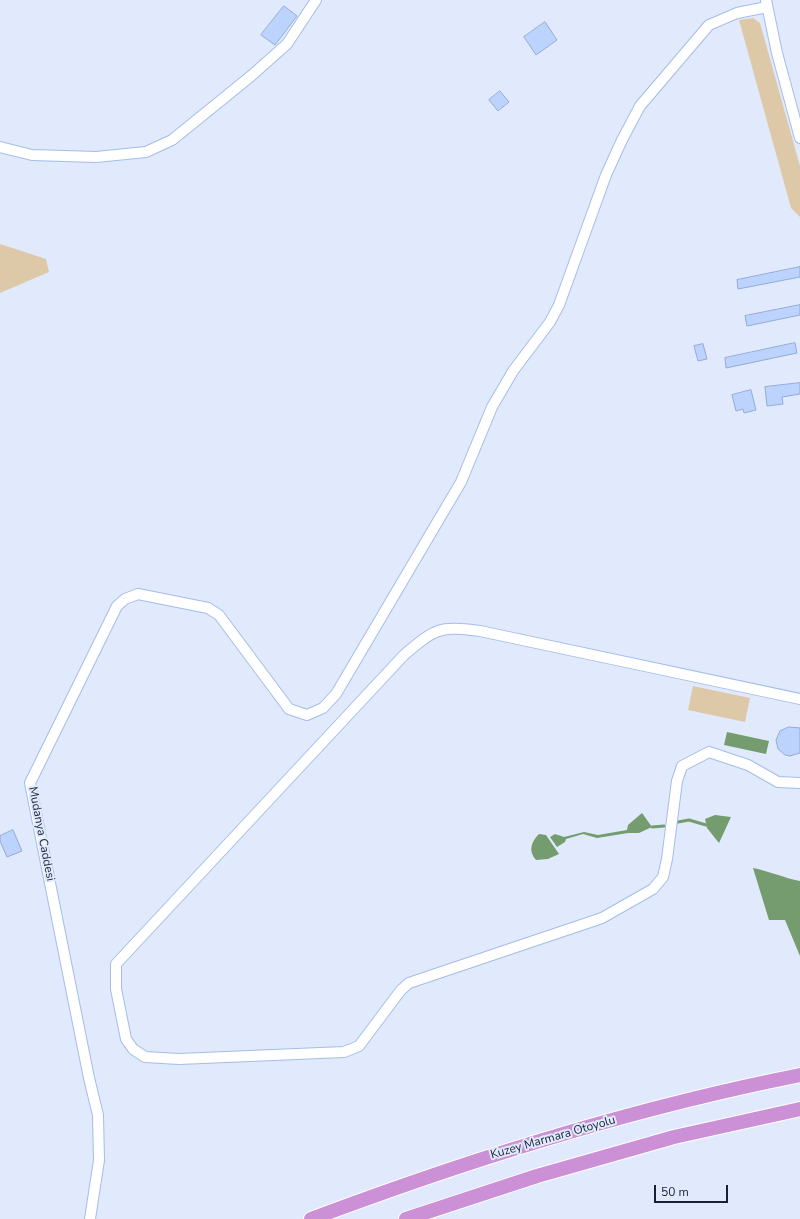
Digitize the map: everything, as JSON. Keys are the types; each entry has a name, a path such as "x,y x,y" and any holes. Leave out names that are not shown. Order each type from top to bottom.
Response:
{"highway":[{"name":"Kuzey Marmara Otoyolu","path":"311,1219 374,1195 522,1146 677,1102 800,1074"},
{"path":"406,1219 537,1176 666,1139 800,1109"}],"street":[{"path":"0,147 32,155 96,157 146,152 172,140 251,76 287,44 316,0"},
{"path":"766,3 777,53 800,138"},
{"name":"Mudanya Caddesi","path":"91,1215 99,1160 98,1116 89,1078 30,783 117,606 124,599 138,594 208,608 219,615 289,709 307,715 323,708 336,694 461,482 492,407 513,371 550,322 559,305 606,175 640,106 709,25 766,3"},
{"path":"800,699 480,631 453,628 442,629 427,635 404,655 116,964 116,989 126,1039 134,1049 145,1057 179,1059 344,1052 359,1046 401,990 409,983 602,918 654,889 663,877 666,865 677,781 682,766 709,752 748,765 778,782 800,783"}],"shaded area":[{"path":"753,18 760,23 800,166 800,217 791,208 739,20"},
{"path":"0,244 46,259 49,272 0,293"},
{"path":"693,686 750,698 745,722 688,710"},
{"path":"727,732 769,741 766,754 724,745"},
{"path":"642,813 652,827 639,833 628,833 597,838 583,834 566,839 565,842 557,847 550,837 555,834 564,837 584,832 598,835 627,830 628,825"},
{"path":"715,815 731,817 719,843 707,828 705,819"},
{"path":"539,834 546,835 559,854 548,859 536,860 531,850 532,843"},
{"path":"753,868 800,881 800,956 785,920 769,920"}],"building":[{"path":"284,6 297,16 275,45 261,35"},
{"path":"545,22 557,40 536,55 524,37"},
{"path":"500,91 509,102 498,111 489,100"},
{"path":"800,267 800,277 738,289 737,280"},
{"path":"800,305 800,315 747,326 745,316"},
{"path":"795,343 797,353 726,368 725,358"},
{"path":"703,344 707,359 698,361 694,346"},
{"path":"800,383 800,394 782,397 783,404 767,406 765,387"},
{"path":"751,390 756,410 744,413 743,409 736,411 732,395"},
{"path":"789,727 800,728 800,753 790,756 785,755 778,749 776,740 780,731"},
{"path":"13,830 22,851 7,857 0,841 0,836"}],"waterway":[{"path":"678,822 689,820 706,825"},
{"path":"652,827 664,826"}]}
